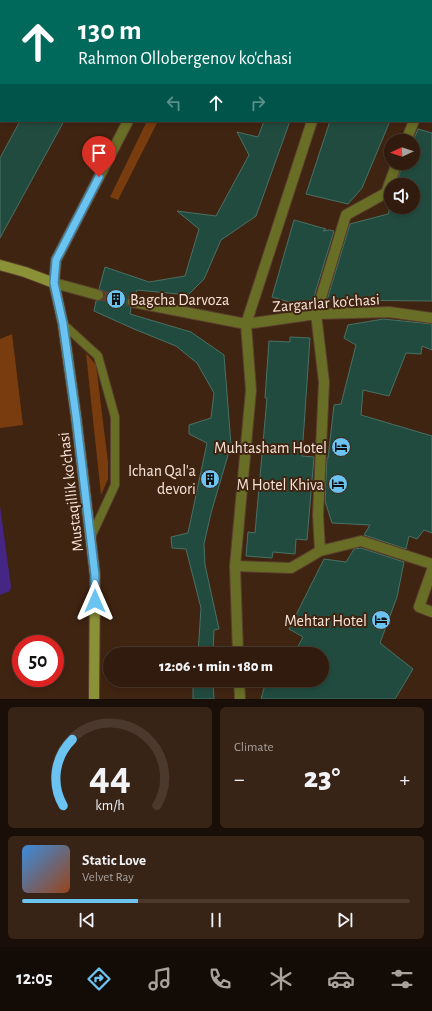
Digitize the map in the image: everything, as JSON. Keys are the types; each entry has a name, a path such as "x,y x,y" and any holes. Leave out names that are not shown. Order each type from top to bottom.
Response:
{"main road":[{"path":"0,265 54,283"},
{"name":"Mustaqillik ko'chasi","path":"54,283 63,324 76,416 95,575 94,699"}],"street":[{"path":"98,295 54,283 56,260 127,122"},
{"path":"238,647 235,566 251,390 246,324 312,122"},
{"path":"409,134 414,122"},
{"path":"320,551 318,515 324,382 316,314 346,215 386,193 394,170"},
{"name":"Zargarlar ko'chasi","path":"133,302 246,324 316,314 389,312 432,318"},
{"path":"235,566 292,568 320,551 361,541 432,564"},
{"path":"432,570 419,607 432,612"},
{"path":"239,687 240,699"}],"lane":[{"path":"63,324 98,356 115,417 115,485 91,537"}],"shaded area":[{"path":"147,122 157,122 118,200 110,197"},
{"path":"12,334 23,425 0,428 0,339"},
{"path":"86,353 96,365 108,462 108,479 101,495"},
{"path":"0,506 11,587 10,591 0,595"}],"building":[{"path":"19,122 63,122 0,238 0,158"},
{"path":"264,122 290,122 256,216 221,240 204,279 188,295 137,290 135,296 131,296 127,301 127,304 131,308 130,314 191,332 224,355 231,445 211,513 204,544 205,565 219,629 214,630 213,647 198,647 201,608 186,549 172,548 171,537 188,533 207,443 189,434 189,425 211,418 214,393 197,363 176,346 94,311 96,301 102,300 104,296 103,291 99,289 105,267 149,282 185,276 199,229 177,211 216,216 249,155 237,132 258,137"},
{"path":"330,122 390,122 362,188 348,204 306,194"},
{"path":"418,129 432,133 432,301 327,300 350,224 388,214 420,214 420,178 398,178 401,170 420,170 420,134 416,134"},
{"path":"294,220 326,229 323,231 334,231 313,300 309,300 307,307 272,297"},
{"path":"383,319 432,324 432,350 422,346 421,354 406,353 389,396 363,390 361,415 432,436 432,533 424,530 417,539 409,536 406,549 364,535 370,525 332,523 325,501 327,458 334,405 341,404 356,345 344,338 348,325"},
{"path":"290,337 310,338 302,456 314,457 307,540 296,539 295,554 273,552 272,558 246,556 248,532 255,533 267,398 265,398 269,341 290,342"},
{"path":"361,548 404,562 397,597 380,643 413,669 395,699 261,699 264,687 329,687 329,647 298,647 303,637 289,629 324,559 346,562 354,549"},
{"path":"193,687 213,687 214,699 193,699"}],"tunnel":[{"path":"98,295 133,302"}],"place":[{"name":"Bagcha Darvoza","path":"116,299"},
{"name":"Muhtasham Hotel","path":"341,447"},
{"name":"Ichan Qal'a devori","path":"210,479"},
{"name":"M Hotel Khiva","path":"338,484"},
{"name":"Mehtar Hotel","path":"381,620"}],"route":[{"path":"95,601 95,575 76,416 63,324 54,283 56,260 99,177"}]}
